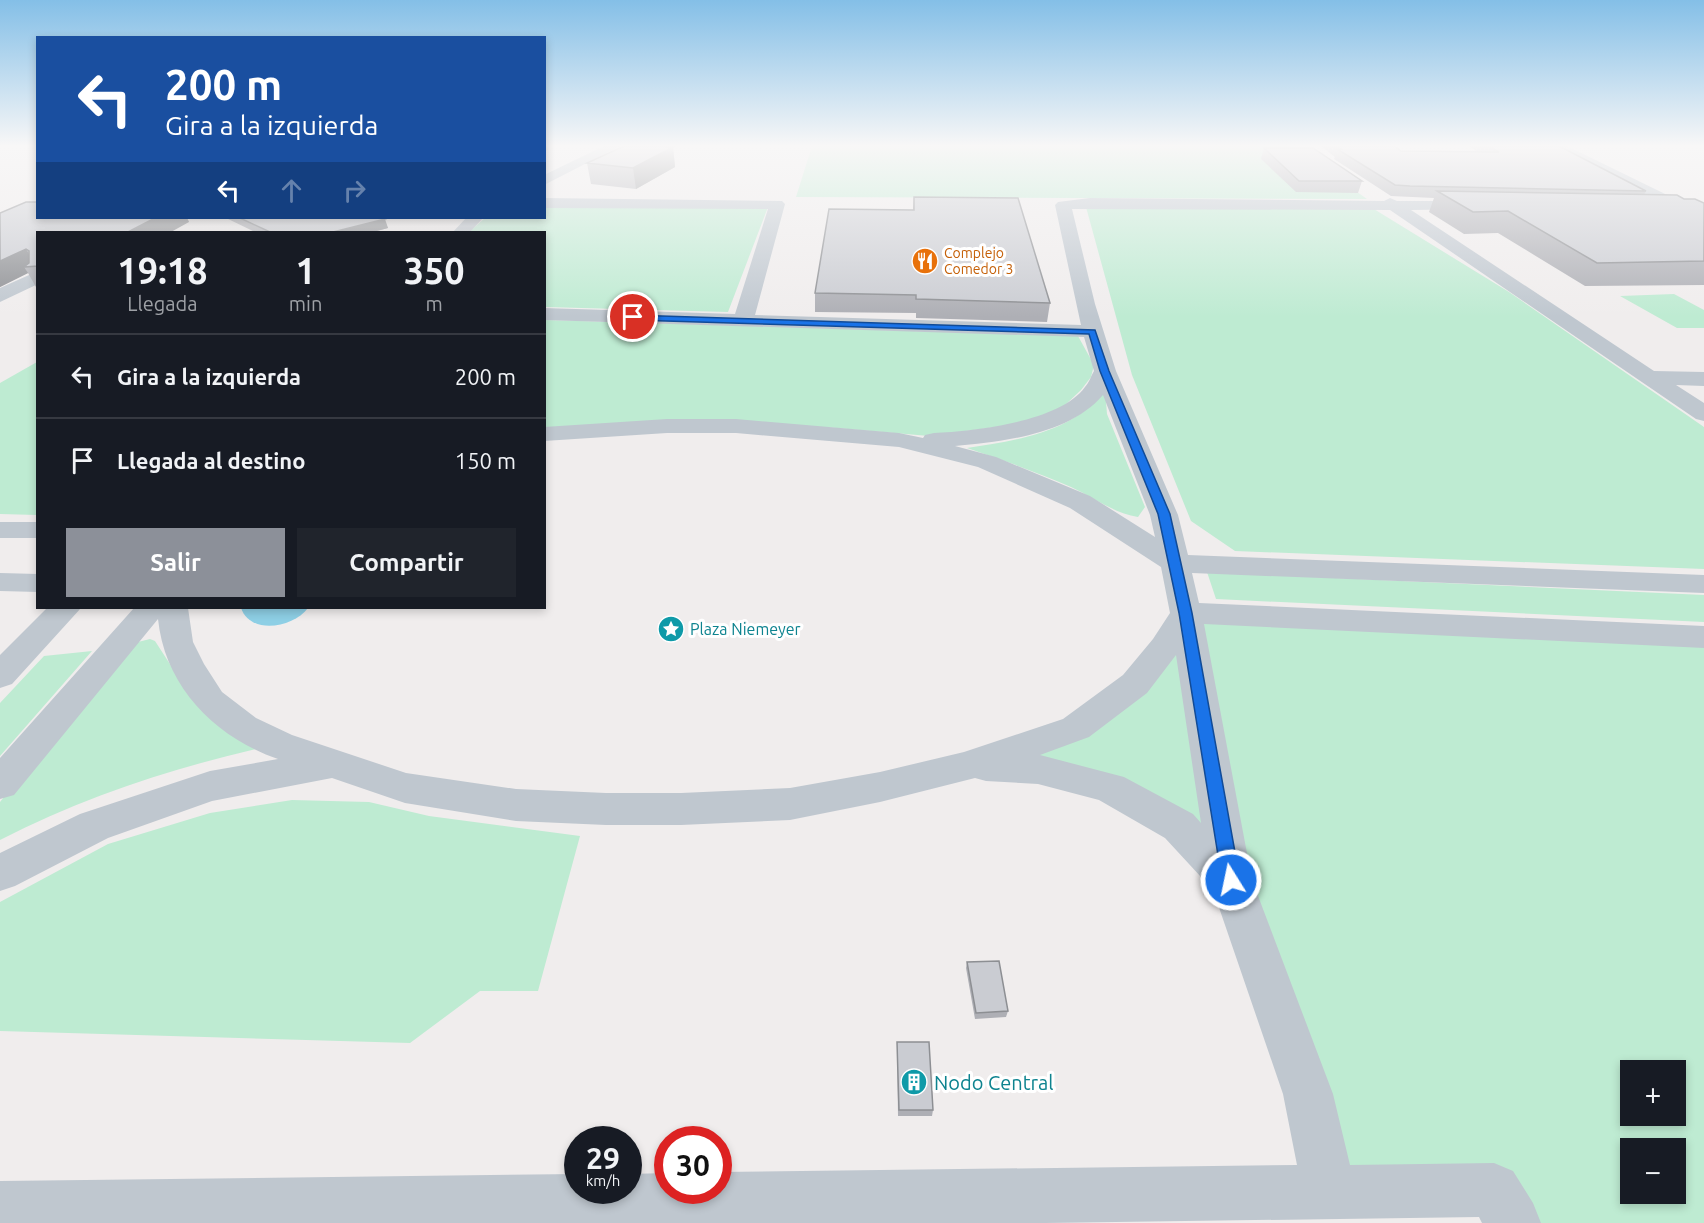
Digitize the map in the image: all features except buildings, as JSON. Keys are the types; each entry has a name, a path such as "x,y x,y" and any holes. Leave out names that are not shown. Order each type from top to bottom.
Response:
{"street":[{"path":"561,203 777,204 742,321"},
{"path":"1089,203 1063,205 1092,332 1105,371 1164,514 1185,613 1231,880 1308,1094 1329,1191"},
{"path":"1390,203 1704,414"},
{"path":"1449,203 1487,206"},
{"path":"1673,203 1704,219"},
{"path":"1650,209 1704,210"},
{"path":"462,231 474,219"},
{"path":"0,296 36,277"},
{"path":"546,314 1092,332"},
{"path":"546,434 667,426 736,426 899,440 948,440 996,434 1037,424 1070,410 1093,393 1105,371"},
{"path":"1649,377 1704,379"},
{"path":"899,440 987,462 1080,502 1175,563 1704,584"},
{"path":"0,530 36,530"},
{"path":"0,582 36,583"},
{"path":"0,675 64,609"},
{"path":"0,784 150,609"},
{"path":"173,609 177,642 188,667 210,701 243,727 279,745 405,788 516,805 606,809 681,809 790,804 880,787 967,766 1076,729 1135,684 1165,647 1185,613"},
{"path":"1185,613 1704,637"},
{"path":"0,873 94,826 210,786 330,764"},
{"path":"967,766 1038,769 1110,788 1179,826 1231,880"},
{"path":"0,1209 392,1214 1329,1191 1494,1190 1513,1223"}],"green space":[{"path":"546,205 768,207 728,312 546,307 546,231 470,231 484,219 546,219"},
{"path":"1369,206 1509,292 1704,427 1704,569 1235,551 1191,521 1132,375 1086,207"},
{"path":"1674,294 1704,310 1704,328 1677,328 1620,296"},
{"path":"546,320 1078,336 1094,365 1091,377 1063,407 1025,423 929,436 825,427 546,431"},
{"path":"36,363 36,515 0,514 0,383"},
{"path":"1105,389 1107,414 1145,507 1138,517 1112,508 1045,476 967,448 1005,442 1061,425 1092,404"},
{"path":"1207,572 1704,595 1704,622 1216,599"},
{"path":"1186,613 1704,637 1704,1223 1513,1223 1493,1190 1329,1191 1231,880 1110,788 967,766 1076,728"},
{"path":"150,639 155,641 188,692 260,748 193,765 127,786 63,810 0,840 0,802 115,660 134,643"},
{"path":"92,651 0,756 0,703 44,656"},
{"path":"292,800 369,802 429,816 580,836 538,991 480,991 410,1043 0,1031 0,902 108,844 210,813"}],"water":[{"path":"242,609 307,609 293,620 273,626 254,622 246,617"}],"place":[{"name":"Complejo Comedor 3","path":"925,261"},
{"name":"Plaza Niemeyer","path":"671,629"},
{"name":"Nodo Central","path":"914,1082"}],"route":[{"path":"633,317 1092,332 1105,371 1164,514 1185,613 1231,880"}]}
